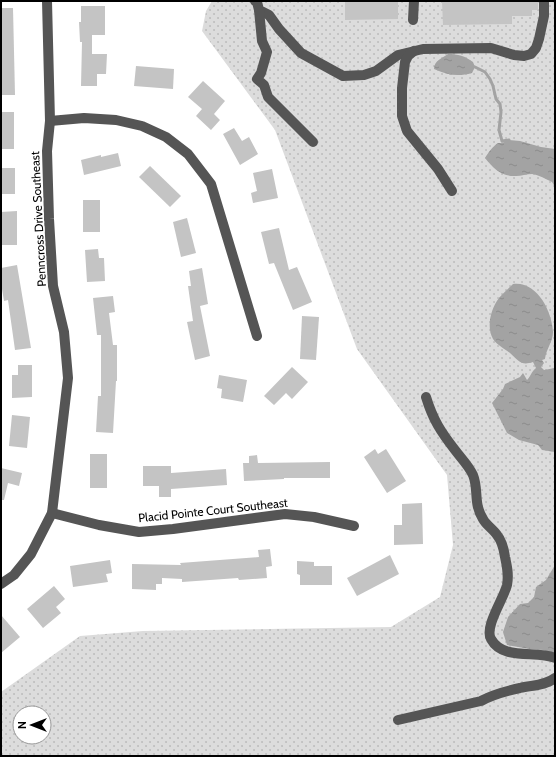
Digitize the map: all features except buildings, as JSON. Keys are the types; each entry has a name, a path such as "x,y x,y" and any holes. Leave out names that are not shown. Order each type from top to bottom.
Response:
{"street":[{"name":"Penncross Drive Southeast","path":"1,584 14,575 31,554 52,513 68,378 64,332 53,286 49,219 47,151 50,121 47,1"},
{"path":"414,1 414,20"},
{"path":"257,5 269,15 279,29 301,53 343,76 364,75 376,71 398,55 423,49 491,48 524,56 531,54 536,48 539,38 544,16 544,1"},
{"path":"257,5 262,41 267,52 261,73 257,79 264,85 268,97 313,142"},
{"path":"414,51 408,56 405,62 402,88 402,116 407,131 438,169 452,191"},
{"path":"50,121 84,118 116,120 142,126 166,137 188,154 211,184 257,336"},
{"path":"426,397 435,422 473,474 476,491 475,500 478,511 483,520 497,535 504,553 508,572 507,583 504,594 490,626 490,637 496,645 513,653 543,654 555,658"},
{"name":"Placid Pointe Court Southeast","path":"52,513 99,525 139,532 285,514 314,517 354,526"},
{"path":"398,720 457,705 482,701 492,695 543,684 555,678"}],"shaded area":[{"path":"212,1 555,1 555,756 1,756 1,692 80,636 143,631 391,627 440,597 453,545 447,475 357,349 275,130 202,31 206,11"}],"water":[{"path":"448,54 455,54 467,58 473,62 475,67 472,73 453,75 434,69 435,64"},
{"path":"509,140 555,149 555,187 552,182 537,175 511,176 502,174 492,166 485,158 492,148 498,143"},
{"path":"513,284 522,284 536,292 542,299 550,315 553,332 552,339 545,359 542,360 544,363 541,367 544,370 555,368 555,452 542,450 538,445 519,440 507,433 492,403 505,384 520,377 523,373 527,380 536,368 533,362 523,363 518,360 497,343 491,334 490,318 496,302"},
{"path":"555,565 555,654 543,650 507,645 503,632 508,617 520,604 528,603 534,597 536,587 546,580"}],"waterway":[{"path":"475,67 485,72 490,79 496,99 500,104 501,112 499,130 502,141 509,140"}]}
